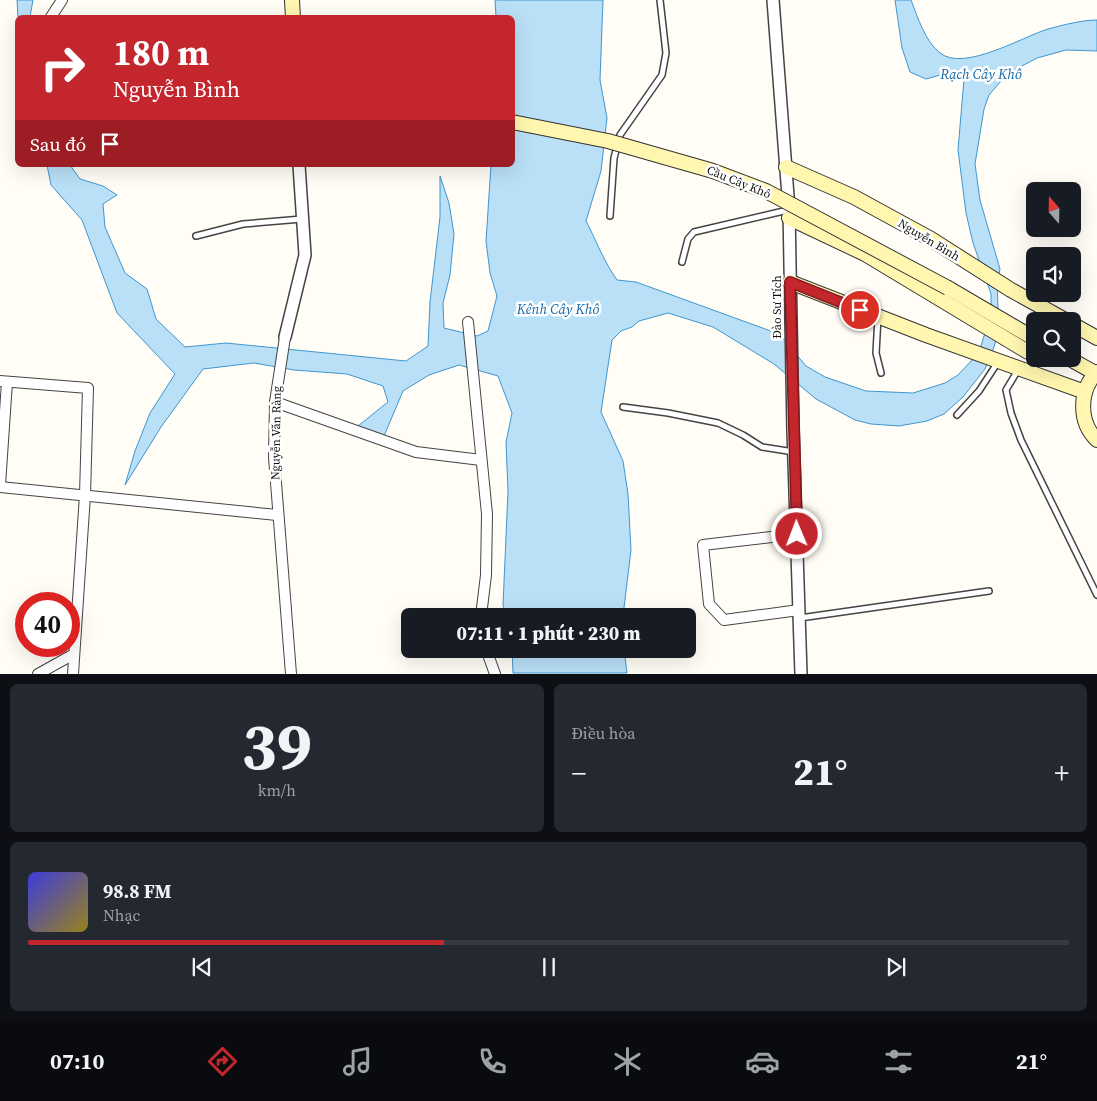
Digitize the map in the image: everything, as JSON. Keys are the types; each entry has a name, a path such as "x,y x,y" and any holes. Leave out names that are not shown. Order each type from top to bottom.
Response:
{"main road":[{"path":"292,0 293,15"},
{"name":"Cầu Cây Khô","path":"515,123 608,141 714,171 766,191 948,288 1026,339"},
{"name":"Nguyễn Bình","path":"786,167 854,197 931,239 1011,290 1051,312"},
{"path":"789,214 1026,340"},
{"path":"790,282 1085,392"},
{"path":"1081,329 1097,338"},
{"path":"1019,368 1026,356"},
{"path":"1081,365 1096,373 1085,392 1083,408 1086,424 1097,440"}],"street":[{"path":"53,15 62,0"},
{"name":"Đào Sư Tích","path":"773,0 789,214 790,346 801,674"},
{"name":"Nguyễn Văn Ràng","path":"290,674 274,457 275,402 278,379 285,337 305,255 299,167"},
{"path":"468,322 487,514 486,575 482,608"},
{"path":"78,592 85,495 88,388 4,381 0,486 85,495 277,515"},
{"path":"275,402 416,452 481,460"},
{"path":"797,534 703,545 709,604 724,620 799,614"},
{"path":"38,674 69,657"},
{"path":"73,674 74,657"},
{"path":"489,658 495,674"}],"lane":[{"path":"610,216 614,158 620,135 662,75 666,54 660,0"},
{"path":"682,262 688,239 694,232 789,214"},
{"path":"196,236 244,224 302,219"},
{"path":"878,316 876,354 881,373"},
{"path":"957,415 978,391 996,360"},
{"path":"1019,368 1006,390 1011,414 1021,440 1097,595"},
{"path":"623,407 668,413 718,423 743,434 762,447 795,452"},
{"path":"799,614 989,590"}],"water":[{"path":"17,0 33,0 30,15 18,15"},
{"name":"Kênh Cây Khô","path":"495,0 603,0 600,80 607,118 601,171 586,221 617,280 636,282 779,334 806,366 825,377 866,391 913,393 945,383 958,375 972,360 981,346 991,313 991,294 973,243 966,213 958,150 964,79 958,70 926,79 910,72 902,48 895,0 911,0 922,29 930,42 940,53 950,58 978,56 1048,29 1097,20 1097,51 1066,50 1037,58 1007,74 989,95 984,109 975,164 980,200 1000,269 997,285 999,329 985,369 963,397 944,414 927,421 899,426 871,424 855,420 816,399 774,364 713,327 668,313 639,321 632,327 621,331 612,340 601,412 623,461 628,494 631,550 624,608 504,608 508,491 506,442 512,413 498,376 459,365 429,375 403,391 384,436 358,426 388,402 383,386 347,374 294,370 254,363 203,369 161,427 125,485 135,451 150,413 175,374 117,313 82,220 51,185 47,167 71,167 80,179 103,186 117,195 103,204 105,227 125,273 147,289 156,319 185,347 226,343 406,361 428,346 430,302 440,217 440,176 449,203 454,234 450,275 443,303 444,328 477,336 488,331 497,296 490,273 486,241 491,167 515,167 515,15 496,15"},
{"path":"512,658 625,658 627,673 513,673"}],"route":[{"path":"797,534 790,346 790,282 860,310"}],"water label":[{"name":"Rạch Cây Khô","path":"981,74"}]}
